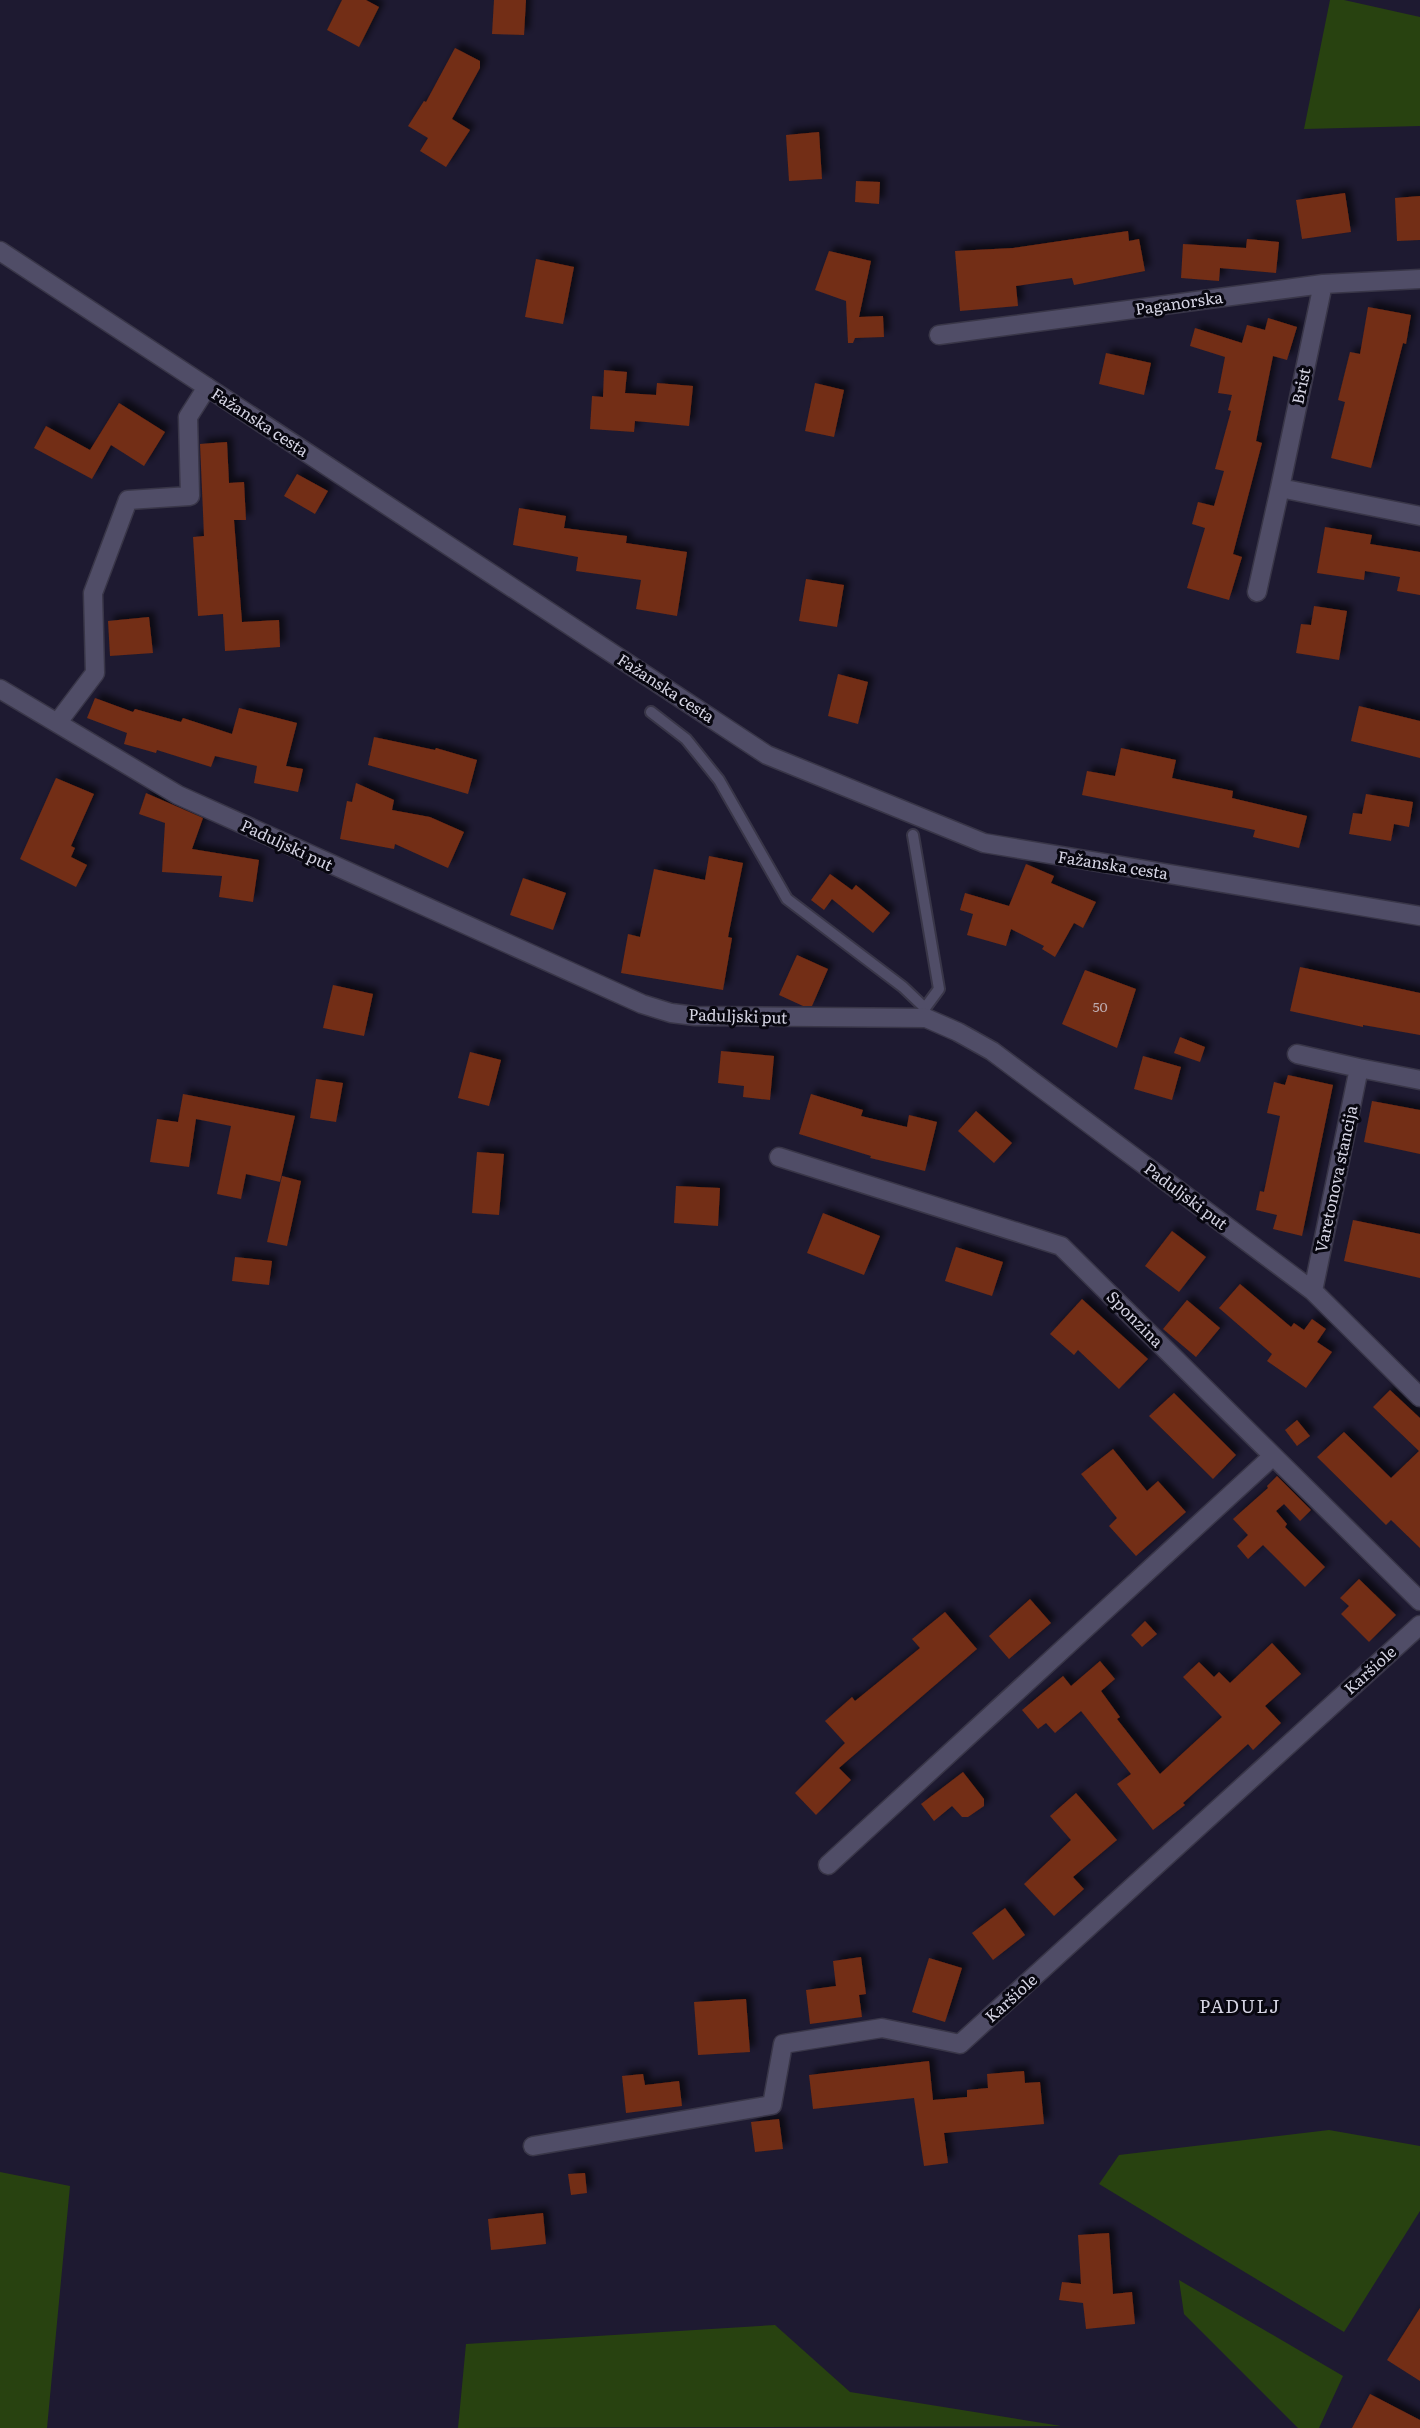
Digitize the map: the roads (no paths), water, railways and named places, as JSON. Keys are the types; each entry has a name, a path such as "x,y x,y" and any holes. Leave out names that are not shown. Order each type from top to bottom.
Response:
{"street":[{"name":"Fažanska cesta","path":"0,251 767,754 984,843 1420,916"},
{"name":"Paganorska","path":"939,335 1323,284 1420,279"},
{"name":"Brist","path":"1257,592 1323,284"},
{"path":"58,722 95,673 93,593 128,500 190,496 188,417 207,387"},
{"path":"1280,488 1420,516"},
{"name":"Paduljski put","path":"0,689 178,795 642,1004 671,1013 695,1016 926,1013 992,1051 1313,1291 1420,1398"},
{"path":"1297,1054 1420,1080"},
{"name":"Varetonova stancija","path":"1313,1291 1359,1068"},
{"name":"Sponzina","path":"779,1157 1061,1246 1420,1601"},
{"path":"828,1866 1273,1456"},
{"name":"Karšiole","path":"533,2146 772,2105 783,2044 882,2028 960,2044 1420,1625"}],"lane":[{"path":"651,711 686,739 718,780 787,899 903,987 926,1013 939,989 913,835"}],"district":[{"name":"PADULJ","path":"1240,2007"}]}
